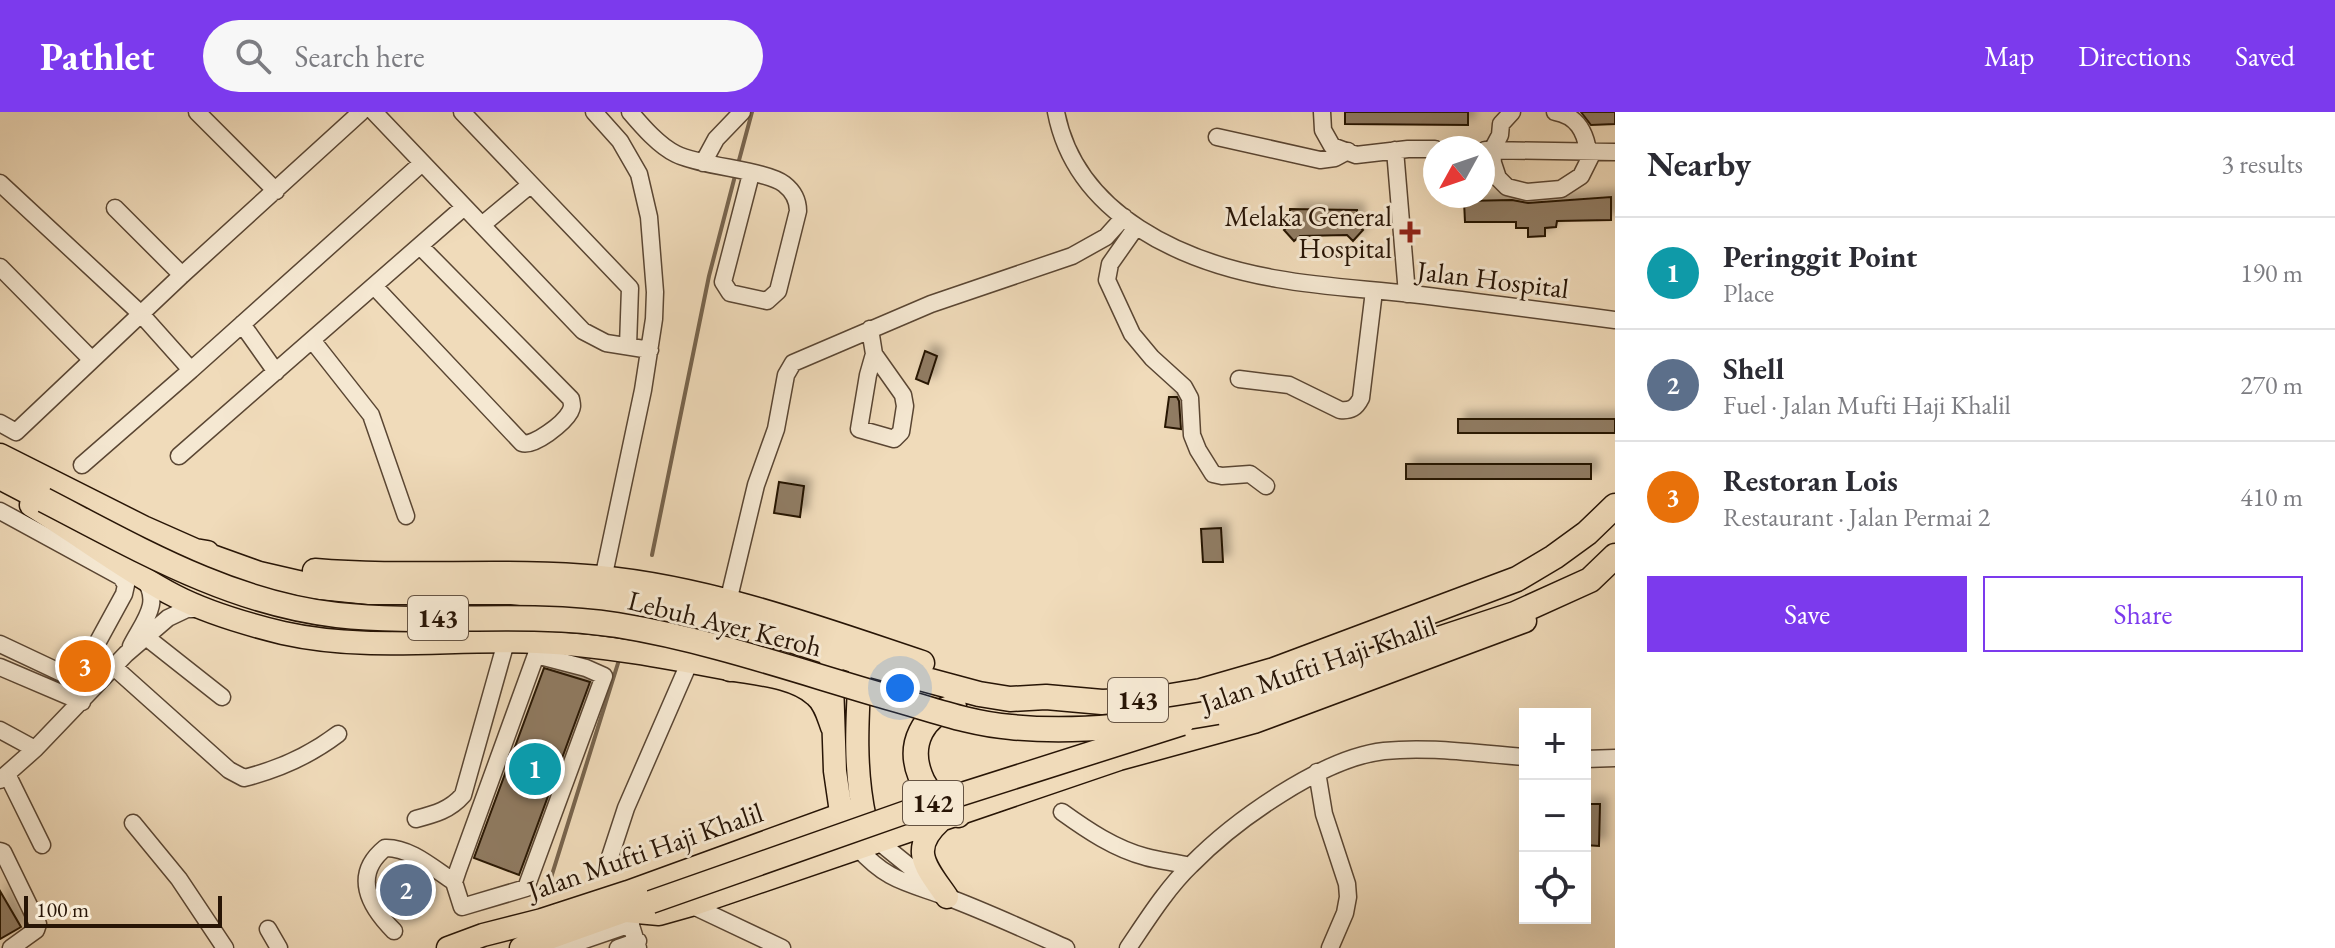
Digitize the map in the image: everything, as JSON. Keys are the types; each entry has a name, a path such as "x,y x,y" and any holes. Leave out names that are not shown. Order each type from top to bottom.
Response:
{"highway":[{"name":"Lebuh Ayer Keroh","path":"0,456 195,551 256,563 334,572 555,575 685,592 734,613 786,618 954,674 1046,697"},
{"name":"Lebuh Ayer Keroh","path":"0,477 169,564 228,589 283,605 335,614 393,618 532,619 614,625 706,643 963,718 1008,727 1112,729 1217,712"},
{"name":"Jalan Mufti Haji Khalil","path":"1046,697 1102,702 1147,700 1201,691 1274,670 1517,579 1587,533 1615,506"},
{"path":"195,551 259,574 311,586 369,592 512,592 734,613 831,653 941,685 1010,699"},
{"name":"Jalan Mufti Haji Khalil","path":"1590,580 1615,556"},
{"name":"142","path":"1217,712 1515,614 1590,580"},
{"path":"730,669 752,665 761,649 755,635 734,613"},
{"path":"949,818 920,776 915,751 921,729 930,717 941,710 971,703 1046,697"}],"main road":[{"path":"0,485 174,595 203,609 286,633 328,640 373,644 506,642 536,649 626,650 760,674 794,684 815,695 824,706 832,727"},
{"name":"Jalan Mufti Haji Khalil","path":"521,948 628,917 659,914 691,905 1119,759 1254,722 1544,614 1590,580"},
{"path":"831,653 832,727 840,815 844,829 867,844"},
{"path":"860,662 856,746 867,844"},
{"name":"142","path":"628,917 651,902 918,808 1142,739 1217,712"},
{"name":"Jalan Mufti Haji Khalil","path":"448,948 628,892 862,807"},
{"path":"947,897 929,871 922,847 925,838 949,818"}],"street":[{"path":"197,112 276,191"},
{"path":"0,423 16,432 361,112"},
{"path":"374,112 583,331 606,343 650,350"},
{"path":"462,112 630,288 628,346"},
{"path":"594,112 620,141 639,174 649,217 655,292 650,350 603,579"},
{"path":"703,163 716,139 742,112"},
{"name":"Jalan Hospital","path":"1056,112 1065,146 1088,184 1130,222 1181,251 1221,266 1278,279 1615,320"},
{"path":"1322,112 1323,130 1332,146 1356,155 1423,149"},
{"path":"1495,141 1506,115 1512,112"},
{"path":"1495,169 1498,178 1507,187 1527,192 1549,192 1572,184 1581,176 1590,151 1585,135 1577,122 1555,112"},
{"path":"620,141 634,118 672,152 703,163 742,172 782,182 798,203 778,291 767,301 730,293 723,282 742,172"},
{"path":"1217,137 1320,160 1348,151"},
{"path":"1395,150 1407,294"},
{"path":"1495,150 1615,152"},
{"path":"82,465 422,163"},
{"path":"0,183 141,314 191,370"},
{"path":"482,225 530,185"},
{"path":"179,456 464,207"},
{"path":"115,208 182,275"},
{"path":"734,613 756,485 776,429 786,375 793,363 931,304 1072,256 1130,222"},
{"path":"1130,222 1110,264 1107,280 1132,334 1152,358 1184,387 1190,398 1192,435 1213,474 1250,474 1266,486"},
{"path":"374,286 522,443 528,445 536,442 569,414 571,399 420,246"},
{"path":"0,267 92,360"},
{"path":"1239,379 1289,385 1340,410 1349,411 1357,406 1361,398 1374,291"},
{"path":"242,324 276,372"},
{"path":"870,329 874,354 859,429 894,439 901,432 905,406 903,395 874,354"},
{"path":"312,340 371,415 406,516"},
{"path":"0,511 121,577 126,585 77,680"},
{"path":"121,661 153,601 152,588 142,575"},
{"path":"42,845 4,777 168,618 187,609 203,609"},
{"path":"146,637 222,697"},
{"path":"416,819 442,812 455,805 463,795 506,642"},
{"path":"0,644 94,689"},
{"path":"536,649 604,676 526,888 462,907 454,882 536,649"},
{"path":"121,661 229,770 244,778 272,771 313,752 338,734"},
{"path":"607,866 626,808 690,661"},
{"path":"0,667 82,702"},
{"path":"0,730 35,749"},
{"path":"1128,948 1190,866 1233,828 1317,772 1338,762 1382,751 1519,757"},
{"path":"1591,759 1615,758"},
{"path":"1317,772 1324,814 1347,884 1348,897 1345,913 1330,948"},
{"path":"1062,812 1088,831 1116,845 1145,857 1190,866"},
{"path":"133,823 179,879 225,948"},
{"path":"867,844 947,897 1066,948"},
{"path":"394,931 377,914 366,881 368,868 385,848 395,848 424,861 454,882"},
{"path":"0,851 38,924 36,930 11,948"},
{"path":"691,905 782,948"},
{"path":"561,948 628,917 638,945 618,948"},
{"path":"268,929 279,948"}],"building":[{"path":"1345,112 1468,112 1468,125 1345,124"},
{"path":"1581,112 1615,112 1615,124 1591,125"},
{"path":"1611,197 1611,220 1557,221 1556,227 1545,228 1545,236 1528,237 1528,228 1516,228 1516,222 1465,222 1464,208 1495,208 1495,200 1528,203"},
{"path":"1290,209 1357,210 1357,224 1363,230 1353,241 1347,235 1300,236 1294,241 1284,230 1290,224"},
{"path":"925,351 937,356 928,384 916,379"},
{"path":"1169,397 1177,397 1179,401 1181,429 1165,427"},
{"path":"1458,419 1615,419 1615,433 1458,433"},
{"path":"1406,464 1591,464 1591,479 1406,479"},
{"path":"779,482 804,486 800,517 774,513"},
{"path":"1221,528 1223,562 1203,562 1201,529"},
{"path":"544,668 590,682 519,875 474,858"},
{"path":"1591,804 1600,804 1599,846 1591,845"},
{"path":"408,865 417,870 428,901 392,913 383,899 390,896 386,884 393,881 390,874"},
{"path":"0,891 21,927 0,939"}],"waterway":[{"path":"738,164 752,112"},
{"path":"652,555 709,276 736,172"},
{"path":"545,897 619,660"}],"place":[{"name":"Melaka General Hospital","path":"1410,232"},
{"name":"Restoran Lois","path":"85,666"},
{"name":"Peringgit Point","path":"535,769"},
{"name":"Shell","path":"406,890"}]}
